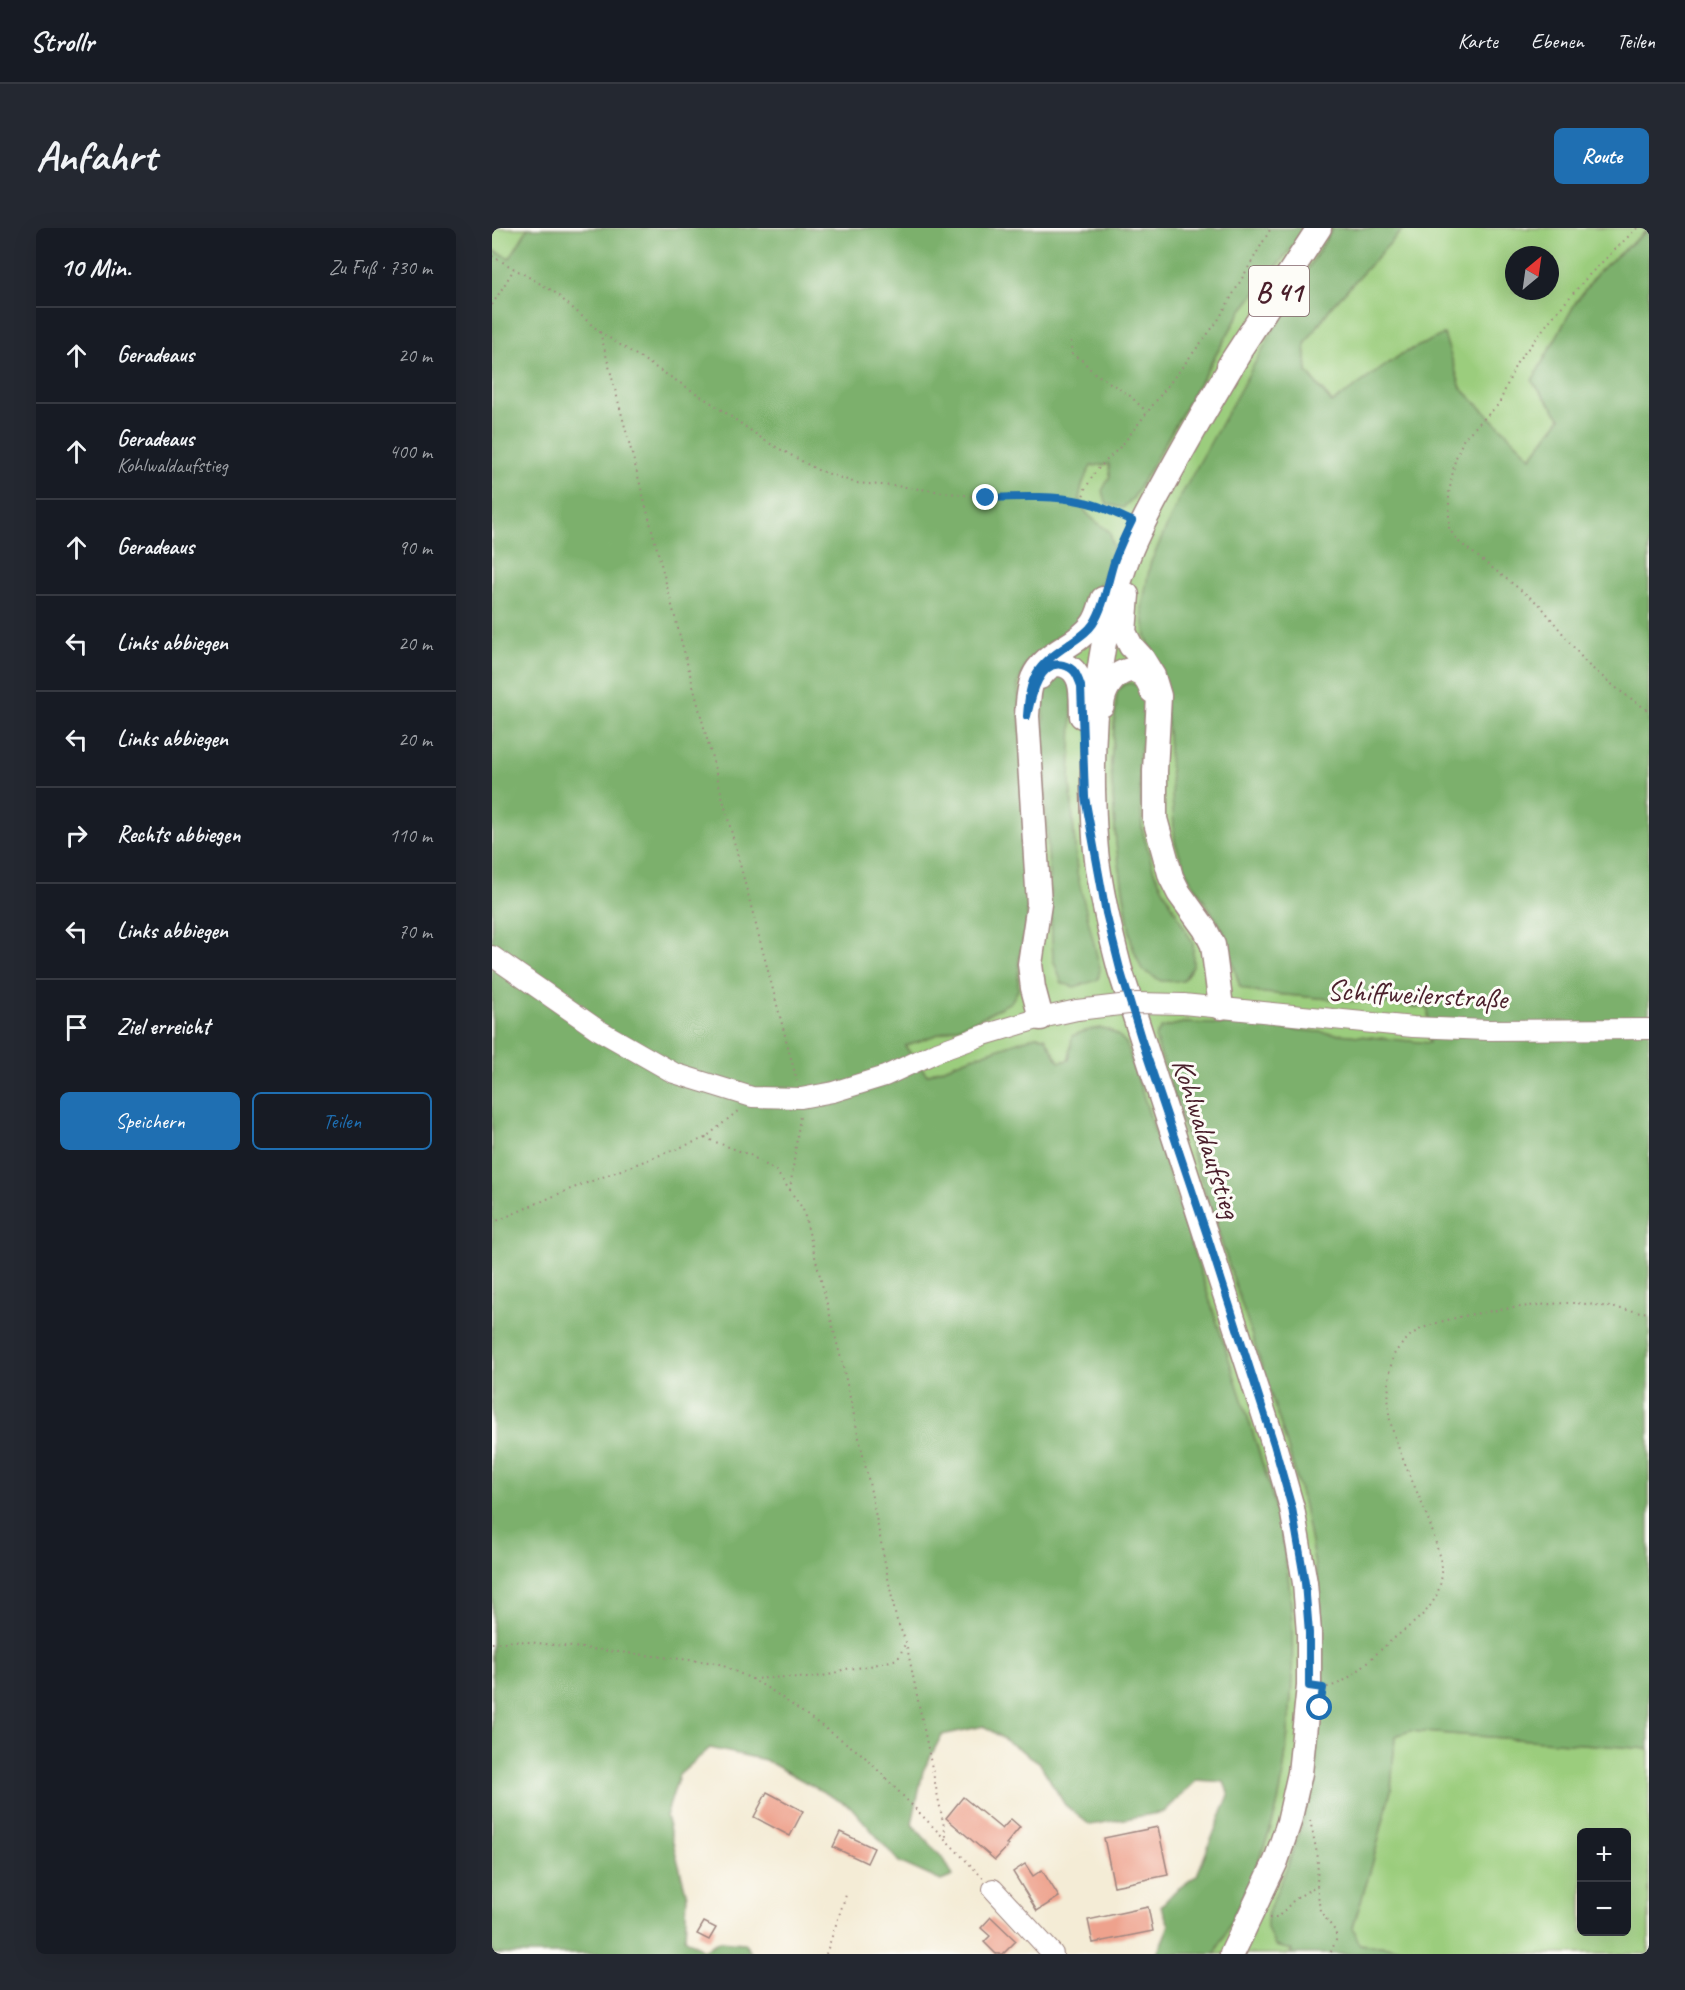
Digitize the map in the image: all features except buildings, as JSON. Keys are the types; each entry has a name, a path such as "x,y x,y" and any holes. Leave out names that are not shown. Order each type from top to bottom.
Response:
{"main road":[{"name":"B 41","path":"1239,353 1319,228"},
{"name":"Kohlwaldaufstieg","path":"1232,1954 1276,1861 1289,1822 1300,1773 1309,1686 1309,1633 1305,1583 1292,1508 1274,1444 1127,992 1106,913 1098,867 1092,750 1101,655 1111,608 1126,561 1146,517 1239,353"},
{"path":"1041,1017 1033,988 1030,964 1039,904 1027,716 1029,690 1034,675 1047,659 1080,637 1092,625 1116,556 1132,521 1215,384 1239,353"},
{"path":"1187,442 1151,522 1128,590 1124,616 1125,632 1131,646 1153,676 1159,696 1155,819 1171,877 1179,893 1205,929 1212,945 1221,1007"},
{"path":"1027,716 1034,690 1047,669 1054,664 1061,664 1076,673 1081,686 1085,797 1098,867"},
{"path":"1094,799 1103,698 1109,682 1117,673 1128,670 1139,672 1150,683 1157,714 1157,738"}],"street":[{"name":"Schiffweilerstraße","path":"492,956 597,1029 675,1072 752,1097 801,1098 833,1092 885,1076 937,1052 1041,1017 1137,1003 1221,1007 1413,1027 1487,1030 1649,1029"},
{"path":"993,1889 1053,1954"}],"path":[{"path":"1082,501 1085,489 1096,471 1122,446 1217,322 1271,228"},
{"path":"1637,228 1589,275 1551,320 1516,364 1499,405 1464,438 1455,460 1448,515 1449,529 1459,542 1540,605 1587,664 1649,711"},
{"path":"492,256 553,291 600,332 713,404 767,442 818,470 856,483 986,498 1031,497 1082,501 1132,521"},
{"path":"492,305 514,269"},
{"path":"600,332 801,1098 790,1190"},
{"path":"1071,341 1072,354 1083,361 1093,372 1129,395 1147,412"},
{"path":"492,1223 563,1191 705,1137 752,1097"},
{"path":"705,1137 750,1155 776,1172 803,1209 847,1382 896,1618 906,1642 947,1841"},
{"path":"1309,1686 1331,1687 1356,1672 1421,1617 1436,1596 1443,1572 1427,1514 1410,1478 1389,1419 1389,1382 1394,1354 1411,1335 1426,1326 1467,1316 1526,1307 1570,1303 1649,1313"},
{"path":"492,1643 519,1641 717,1663 752,1679 863,1755 993,1889"},
{"path":"752,1679 808,1678 829,1675 845,1669 866,1667 898,1659 906,1642"},
{"path":"1309,1813 1318,1858 1317,1885 1320,1911 1336,1932 1336,1940 1330,1954"},
{"path":"1261,1918 1277,1918 1294,1900 1317,1885"},
{"path":"826,1954 846,1895"}],"green space":[{"path":"492,228 528,228 510,259 492,250"},
{"path":"528,228 1305,228 1241,311 1133,498 1123,508 1107,504 1102,491 1110,476 1109,464 1091,466 1085,478 1081,488 1081,504 1091,517 1110,532 1113,547 1095,598 1081,620 1047,645 1026,665 1018,684 1028,881 1027,921 1019,962 1018,990 1011,1002 977,1020 905,1046 927,1075 1036,1036 1045,1037 1059,1062 1069,1060 1072,1036 1088,1030 1107,1029 1126,1043 1270,1487 1282,1537 1290,1593 1291,1704 1279,1799 1254,1872 1215,1954 1157,1954 1169,1925 1161,1906 1175,1891 1197,1875 1229,1795 1224,1782 1197,1780 1164,1812 1090,1825 1065,1805 1039,1762 984,1726 942,1735 923,1771 912,1824 945,1861 953,1876 941,1881 899,1862 851,1807 765,1760 710,1748 679,1775 666,1816 687,1896 685,1938 703,1950 720,1941 744,1943 752,1954 492,1954 492,250 510,258"},
{"path":"1305,228 1333,228 1303,277 1162,672 1187,874 1223,930 1240,987 1254,992 1429,1008 1429,1043 1249,1025 1183,1023 1162,1028 1179,1115 1220,1234 1304,1505 1318,1581 1322,1632 1322,1687 1312,1775 1301,1826 1288,1865 1291,1954 1215,1954 1254,1872 1279,1799 1291,1704 1290,1593 1282,1537 1270,1487 1126,1043 1071,1049 1069,1060 1059,1062 1045,1037 1036,1036 927,1075 905,1046 977,1020 1019,962 1028,881 1018,684 1026,665 1047,645 1110,532 1091,517 1081,504 1081,488 1085,478 1091,466 1110,464 1111,477 1133,498 1241,311","holes":["1072,689 1070,781 1077,873 1062,983 1053,959 1051,899","1117,692 1148,724 1139,756 1142,829 1154,872 1193,944 1142,970 1132,945 1116,844 1111,764"]},
{"path":"1333,228 1404,228 1331,307 1305,344 1307,372 1332,403 1402,354 1444,334 1461,388 1531,457 1561,418 1532,381 1576,302 1599,271 1649,229 1649,1749 1410,1731 1395,1736 1391,1790 1353,1927 1359,1944 1457,1954 1291,1954 1292,1950 1275,1946 1267,1928 1267,1915 1301,1826 1312,1775 1322,1687 1322,1632 1318,1581 1304,1505 1286,1441 1155,1037 1161,1028 1183,1023 1249,1025 1429,1043 1428,1008 1254,992 1240,987 1223,930 1187,874 1175,842 1162,672 1146,637 1142,608 1150,564 1179,499 1303,277"},
{"path":"1404,228 1649,228 1599,271 1576,302 1532,381 1561,418 1531,457 1461,388 1444,335 1402,354 1333,403 1307,372 1305,344 1331,307"},
{"path":"1054,672 1066,678 1073,689 1070,781 1077,873 1100,969 1098,980 1074,987 1062,983 1053,959 1043,691 1048,677"},
{"path":"1129,683 1138,685 1147,697 1148,724 1139,756 1142,829 1154,872 1193,944 1193,966 1183,981 1161,981 1142,970 1132,945 1116,844 1111,764 1117,692 1123,685"},
{"path":"1410,1731 1649,1749 1649,1954 1457,1954 1359,1944 1353,1927 1391,1790 1395,1736"}],"route":[{"path":"986,498 1031,497 1082,501 1132,521 1116,556 1092,625 1080,637 1047,659 1034,675 1029,690 1027,716 1039,678 1047,669 1054,664 1061,664 1076,673 1081,686 1085,797 1106,913 1141,1038 1208,1238 1274,1444 1292,1508 1305,1583 1309,1633 1309,1686 1323,1688 1320,1708"}]}
